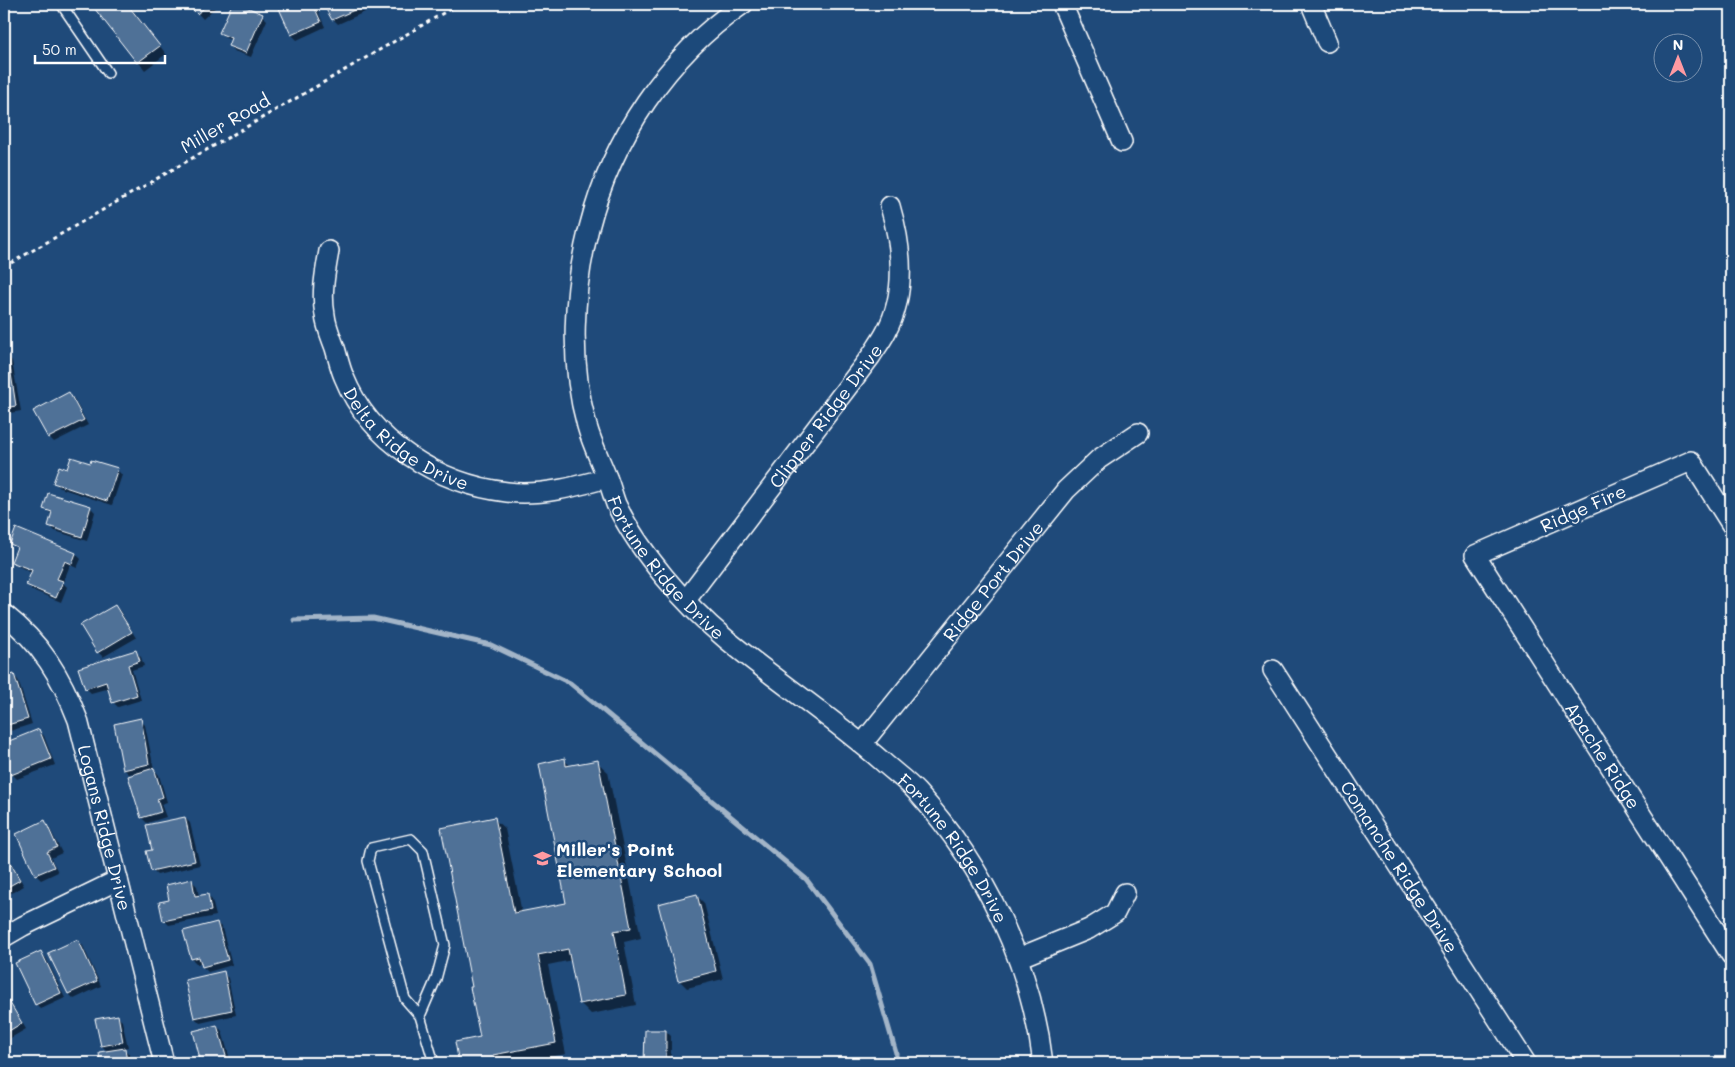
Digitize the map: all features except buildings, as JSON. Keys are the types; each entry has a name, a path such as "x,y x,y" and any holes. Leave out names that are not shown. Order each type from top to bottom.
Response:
{"street":[{"name":"Fortune Ridge Drive","path":"743,4 705,34 677,62 652,92 630,125 612,160 593,211 582,253 576,295 575,338 579,382 587,425 616,504 639,542 665,578 701,618 862,744 915,790 956,839 1005,925 1018,958 1031,1000 1043,1063"},
{"path":"1062,4 1122,142"},
{"path":"1311,4 1327,42"},
{"name":"Clipper Ridge Drive","path":"686,600 871,356 886,332 897,300 901,266 897,232 890,206"},
{"name":"Delta Ridge Drive","path":"329,251 323,284 325,316 344,378 365,414 394,444 411,457 441,474 467,484 488,489 508,492 550,491 607,478"},
{"name":"Ridge Port Drive","path":"862,744 1066,490 1099,459 1138,433"},
{"name":"Ridge Fire","path":"1475,555 1691,461 1731,524"},
{"name":"Apache Ridge","path":"1475,555 1731,955"},
{"name":"Logans Ridge Drive","path":"4,614 37,644 69,696 78,720 164,1063"},
{"name":"Comanche Ridge Drive","path":"1273,670 1526,1063"},
{"path":"4,937 118,880"},
{"path":"1018,958 1089,929 1115,913 1126,893"}],"lane":[{"path":"61,4 108,73"},
{"path":"420,1016 436,979 445,945 423,851 412,839 371,848 368,860 405,999 420,1016 434,1063"}],"path":[{"name":"Miller Road","path":"4,267 459,4"}],"waterway":[{"path":"294,620 373,618 491,645 570,683 806,879 870,964 896,1053 896,1063"}],"place":[{"name":"Miller's Point Elementary School","path":"542,859"}]}
